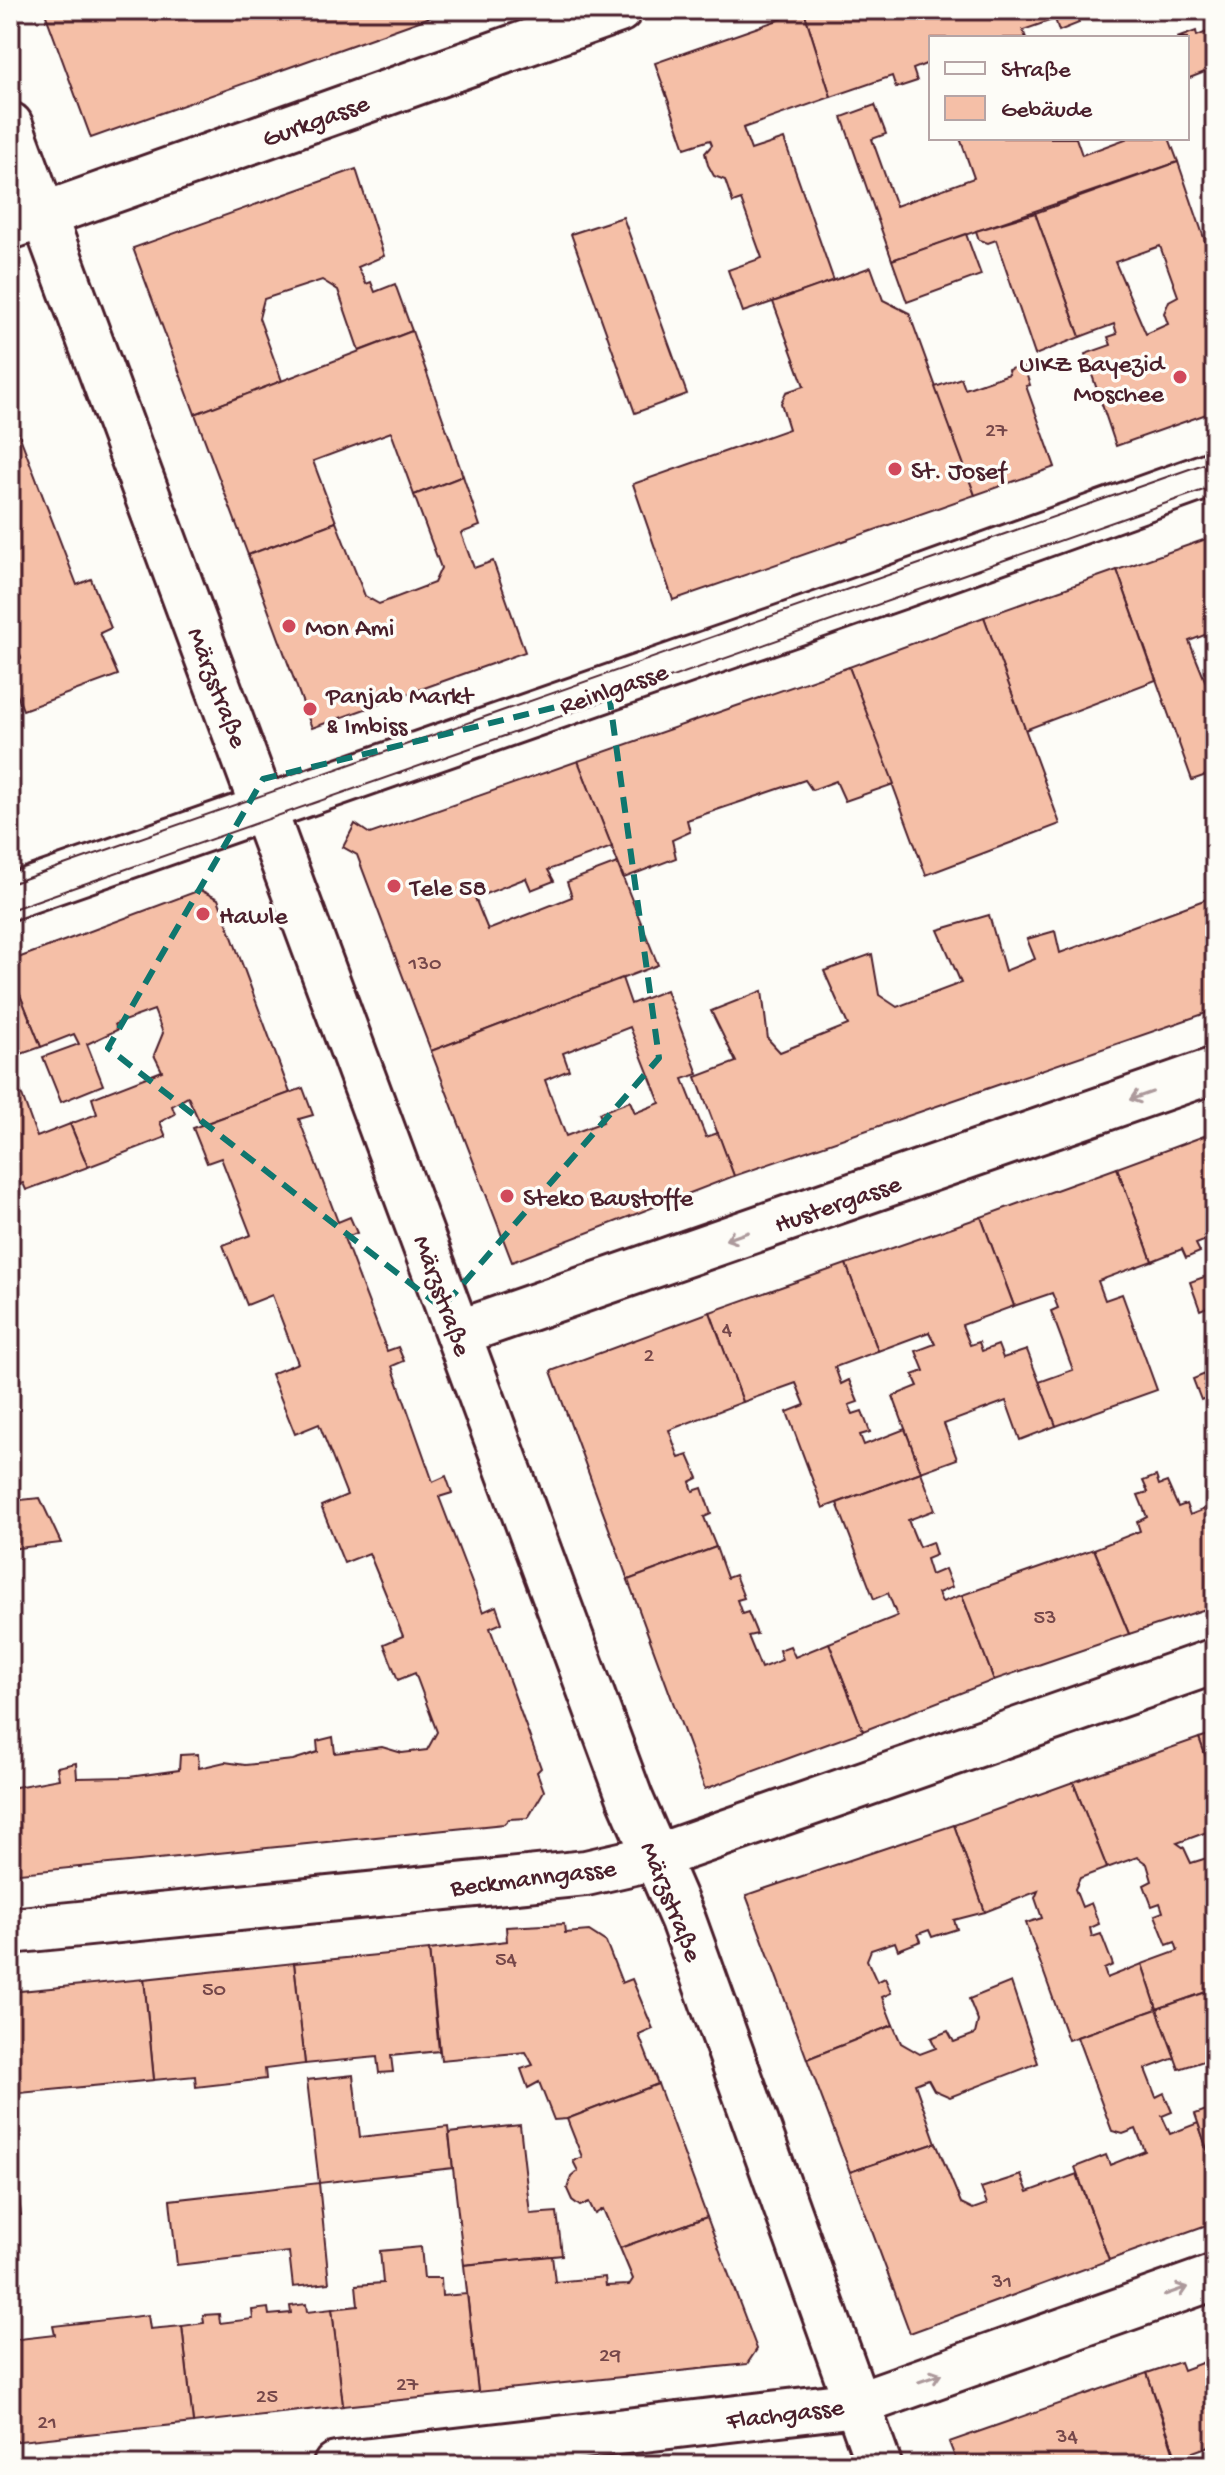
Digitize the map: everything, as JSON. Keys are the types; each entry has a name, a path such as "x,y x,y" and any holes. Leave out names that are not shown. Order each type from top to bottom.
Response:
{"street":[{"name":"Gurkgasse","path":"26,221 619,10"},
{"name":"Märzstraße","path":"10,125 26,221 264,807 630,1798 688,1935 879,2465"},
{"name":"Reinlgasse","path":"10,897 1215,473"},
{"name":"Hustergasse","path":"458,1333 1215,1070"},
{"name":"Beckmanngasse","path":"10,1931 586,1873 656,1857 1215,1661"},
{"name":"Flachgasse","path":"336,2465 857,2404 1215,2277"}],"highlighted area":[{"path":"609,694 659,1058 442,1308 108,1048 263,779"}],"building":[{"path":"44,10 156,10 165,14 178,10 450,10 91,138"},
{"path":"1079,10 1075,11 1079,23 1059,31 1055,19 1023,30 1025,36 929,36 929,63 913,69 917,81 896,88 892,76 831,97 804,11"},
{"path":"804,11 831,97 743,128 751,150 784,139 834,281 743,312 728,270 762,258 741,200 733,203 725,180 714,176 708,165 705,153 712,145 710,140 685,148 655,63"},
{"path":"1215,29 1215,68 1189,78 1189,36 1182,36 1196,31 1197,36"},
{"path":"875,105 886,134 872,139 896,206 974,178 961,140 1077,140 1082,155 1123,140 1170,140 1178,162 892,260 842,117"},
{"path":"1178,162 1215,270 1215,411 1116,446 1085,354 1111,345 1108,337 1117,334 1114,324 1080,337 1035,213","holes":["1160,246 1178,296 1169,301 1164,313 1168,324 1146,334 1115,262"]},
{"path":"356,169 384,256 358,267 366,284 371,282 375,292 395,284 412,331 359,351 338,290 322,280 264,299 259,318 282,381 195,414 133,248"},
{"path":"1035,213 1080,337 1035,355 996,240 988,243 979,240 976,231"},
{"path":"623,217 687,394 635,413 571,234"},
{"path":"966,234 981,275 907,302 892,260"},
{"path":"871,267 883,300 909,313 975,495 673,600 633,484 789,429 781,403 786,392 804,386 773,302"},
{"path":"412,331 463,476 414,495 391,432 313,461 336,522 248,555 195,414"},
{"path":"1023,364 1030,385 1026,386 1055,467 975,495 935,387 961,378 965,389 1009,374 1008,370"},
{"path":"10,411 77,585 91,579 111,628 100,633 118,675 23,710 10,677 10,662 21,658 10,627"},
{"path":"463,476 480,526 461,533 474,568 493,561 525,652 312,728 248,555 336,522 365,596 379,604 434,583 441,568 414,495"},
{"path":"1215,536 1215,631 1189,641 1215,705 1215,772 1192,780 1117,570"},
{"path":"1117,570 1156,680 1025,730 984,617"},
{"path":"984,617 1060,824 926,875 849,667"},
{"path":"849,667 894,784 845,801 836,781 812,790 805,780 687,820 690,832 672,840 676,858 624,878 578,761"},
{"path":"578,761 612,847 548,870 554,881 531,890 526,878 475,898 488,930 572,897 567,882 617,863 658,965 431,1051 357,855 343,847 355,824 370,834"},
{"path":"200,890 218,899 290,1093 201,1125 188,1097 172,1106 175,1114 160,1122 166,1137 88,1167 70,1124 97,1114 92,1098 162,1071 154,1055 163,1033 154,1010 115,1024 117,1030 87,1044 103,1085 61,1102 43,1057 79,1044 74,1034 41,1047 10,970 10,961"},
{"path":"1215,896 1215,1010 734,1176 696,1077 736,1062 711,1011 762,991 768,1039 780,1052 848,1025 824,971 872,954 879,995 897,1007 961,983 938,930 989,915 1005,971 1035,959 1027,939 1055,931 1060,953"},
{"path":"10,970 41,1047 10,1058"},
{"path":"622,978 631,1004 666,990 698,1074 683,1079 706,1137 718,1133 734,1176 512,1262 431,1051","holes":["630,1027 660,1103 635,1113 630,1101 599,1113 603,1122 566,1136 545,1080 569,1070 563,1053"]},
{"path":"303,1088 313,1115 299,1119 338,1222 350,1217 357,1233 344,1238 387,1351 398,1347 404,1361 392,1366 433,1482 446,1476 452,1493 439,1497 483,1612 496,1606 502,1623 490,1628 541,1768 537,1772 544,1791 528,1818 509,1819 504,1824 10,1874 10,1788 59,1779 57,1767 76,1763 77,1778 129,1777 179,1770 180,1755 198,1754 199,1768 225,1762 245,1765 293,1760 318,1752 317,1741 333,1737 335,1753 382,1747 402,1753 427,1750 437,1732 415,1673 398,1680 384,1644 403,1636 369,1553 344,1563 321,1506 347,1495 319,1424 295,1434 271,1374 298,1363 272,1295 247,1305 223,1245 251,1235 221,1158 207,1163 193,1128"},
{"path":"20,1090 37,1137 70,1124 88,1167 26,1190 23,1183 10,1188 10,1093"},
{"path":"1215,1132 1215,1249 1211,1238 1196,1244 1200,1252 1186,1258 1182,1249 1152,1261 1117,1168"},
{"path":"1117,1168 1152,1261 1098,1281 1105,1300 1122,1294 1157,1390 1056,1426 1039,1382 1073,1370 1051,1311 1058,1308 1052,1293 1014,1306 981,1217"},
{"path":"981,1217 1014,1306 962,1325 970,1345 979,1342 982,1351 998,1345 1003,1358 1027,1350 1056,1426 1020,1440 1006,1401 944,1424 957,1459 921,1472 893,1396 918,1386 913,1375 924,1371 916,1351 935,1344 929,1332 878,1351 846,1264"},
{"path":"846,1264 878,1351 835,1367 841,1384 849,1380 858,1402 849,1405 853,1414 862,1411 870,1432 860,1435 864,1445 905,1429 921,1472 823,1508 787,1412 805,1405 796,1383 743,1402 710,1312"},
{"path":"1215,1273 1215,1304 1200,1310 1190,1282"},
{"path":"710,1312 743,1402 669,1430 679,1458 688,1455 698,1478 690,1482 693,1491 702,1488 711,1514 704,1517 716,1547 628,1580 551,1371"},
{"path":"1215,1370 1215,1394 1201,1400 1193,1379"},
{"path":"921,1472 935,1510 908,1520 919,1547 932,1542 936,1555 926,1559 931,1575 945,1569 952,1587 938,1593 942,1602 962,1595 994,1680 863,1731 829,1643 897,1616 888,1593 874,1599 837,1503"},
{"path":"1156,1476 1159,1485 1167,1482 1178,1507 1186,1504 1190,1515 1215,1505 1215,1606 1129,1634 1094,1549 1140,1531 1137,1522 1147,1517 1138,1495 1148,1492 1143,1481"},
{"path":"40,1498 61,1543 10,1549 10,1501"},
{"path":"716,1547 727,1578 735,1575 744,1598 737,1600 742,1614 748,1612 757,1634 748,1636 761,1668 782,1660 779,1650 790,1646 795,1657 829,1643 863,1731 705,1789 628,1580"},
{"path":"1094,1549 1129,1634 994,1680 962,1595"},
{"path":"1215,1733 1215,1782 1199,1738"},
{"path":"1199,1738 1215,1782 1215,1829 1177,1843 1184,1848 1191,1863 1207,1858 1215,1883 1215,1989 1157,2009 1142,1964 1178,1951 1175,1942 1167,1945 1155,1915 1163,1912 1160,1903 1152,1906 1144,1885 1152,1881 1147,1864 1137,1857 1107,1868 1073,1782"},
{"path":"1073,1782 1107,1868 1080,1878 1075,1889 1082,1907 1091,1903 1099,1924 1090,1928 1092,1937 1101,1934 1113,1965 1104,1969 1107,1978 1142,1964 1157,2009 1068,2040 1026,1923 1042,1918 1035,1898 1038,1891 985,1912 954,1825"},
{"path":"954,1825 985,1912 954,1920 957,1929 932,1937 929,1930 918,1934 921,1941 898,1950 895,1942 871,1950 867,1960 877,1982 885,1978 891,1993 882,1997 893,2025 807,2059 746,1895"},
{"path":"564,1924 565,1933 589,1931 606,1942 622,1983 632,1979 653,2029 639,2035 658,2084 567,2119 554,2120 539,2082 528,2088 521,2069 533,2065 526,2052 441,2060 429,1950 507,1941 506,1927"},
{"path":"429,1950 439,2051 391,2056 393,2072 379,2073 377,2057 305,2064 294,1963"},
{"path":"294,1963 305,2064 265,2069 266,2079 196,2087 195,2076 154,2080 144,1979"},
{"path":"144,1979 154,2080 10,2094 10,1992"},
{"path":"1011,1982 1038,2063 950,2097 934,2090 928,2079 915,2084 936,2143 850,2172 807,2059 893,2025 901,2043 920,2054 936,2048 931,2038 948,2031 954,2042 975,2034 978,2021 969,1999"},
{"path":"1215,1989 1215,2073 1210,2059 1179,2069 1157,2009"},
{"path":"1157,2009 1175,2058 1145,2069 1156,2097 1164,2093 1172,2112 1162,2116 1170,2134 1198,2123 1215,2172 1215,2222 1109,2260 1075,2167 1106,2155 1110,2165 1145,2151 1136,2129 1123,2134 1112,2131 1077,2037"},
{"path":"353,2075 360,2137 448,2127 453,2168 319,2183 307,2080"},
{"path":"658,2084 707,2217 620,2248 603,2209 595,2214 589,2202 580,2206 572,2200 567,2189 571,2177 578,2171 573,2161 582,2157 567,2119"},
{"path":"1215,2107 1215,2172 1195,2114"},
{"path":"10,2121 21,2215 10,2217"},
{"path":"520,2125 530,2214 557,2212 562,2255 464,2265 449,2133"},
{"path":"936,2143 961,2203 973,2209 987,2204 981,2188 1021,2175 1028,2192 1077,2174 1109,2260 910,2333 850,2172"},
{"path":"319,2183 329,2283 293,2287 289,2252 177,2265 170,2200"},
{"path":"707,2217 757,2349 747,2364 478,2392 464,2265 552,2256 555,2282 605,2277 606,2286 629,2285 633,2279 620,2248"},
{"path":"421,2247 424,2278 441,2278 442,2296 467,2294 478,2392 343,2406 332,2309 358,2306 356,2285 383,2283 380,2251"},
{"path":"306,2304 307,2312 332,2309 343,2406 193,2423 182,2326 204,2323 203,2315 219,2314 220,2323 253,2319 252,2310 268,2308 269,2315 291,2313 290,2306"},
{"path":"148,2315 150,2329 182,2326 193,2423 10,2442 10,2334 11,2340 55,2335 53,2326"},
{"path":"1215,2358 1215,2444 1187,2454 1191,2465 1179,2465 1147,2373 1180,2362 1183,2370"},
{"path":"1147,2373 1176,2460 1161,2465 958,2465 949,2442"}],"tram line":[{"path":"10,884 1215,460"},
{"path":"10,910 1215,486"}],"place":[{"name":"UIKZ Bayezid Moschee","path":"1180,377"},
{"name":"St. Josef","path":"895,469"},
{"name":"Mon Ami","path":"289,626"},
{"name":"Panjab Markt & Imbiss","path":"310,709"},
{"name":"Tele 58","path":"394,886"},
{"name":"Hawle","path":"203,914"},
{"name":"Steko Baustoffe","path":"507,1196"}]}
